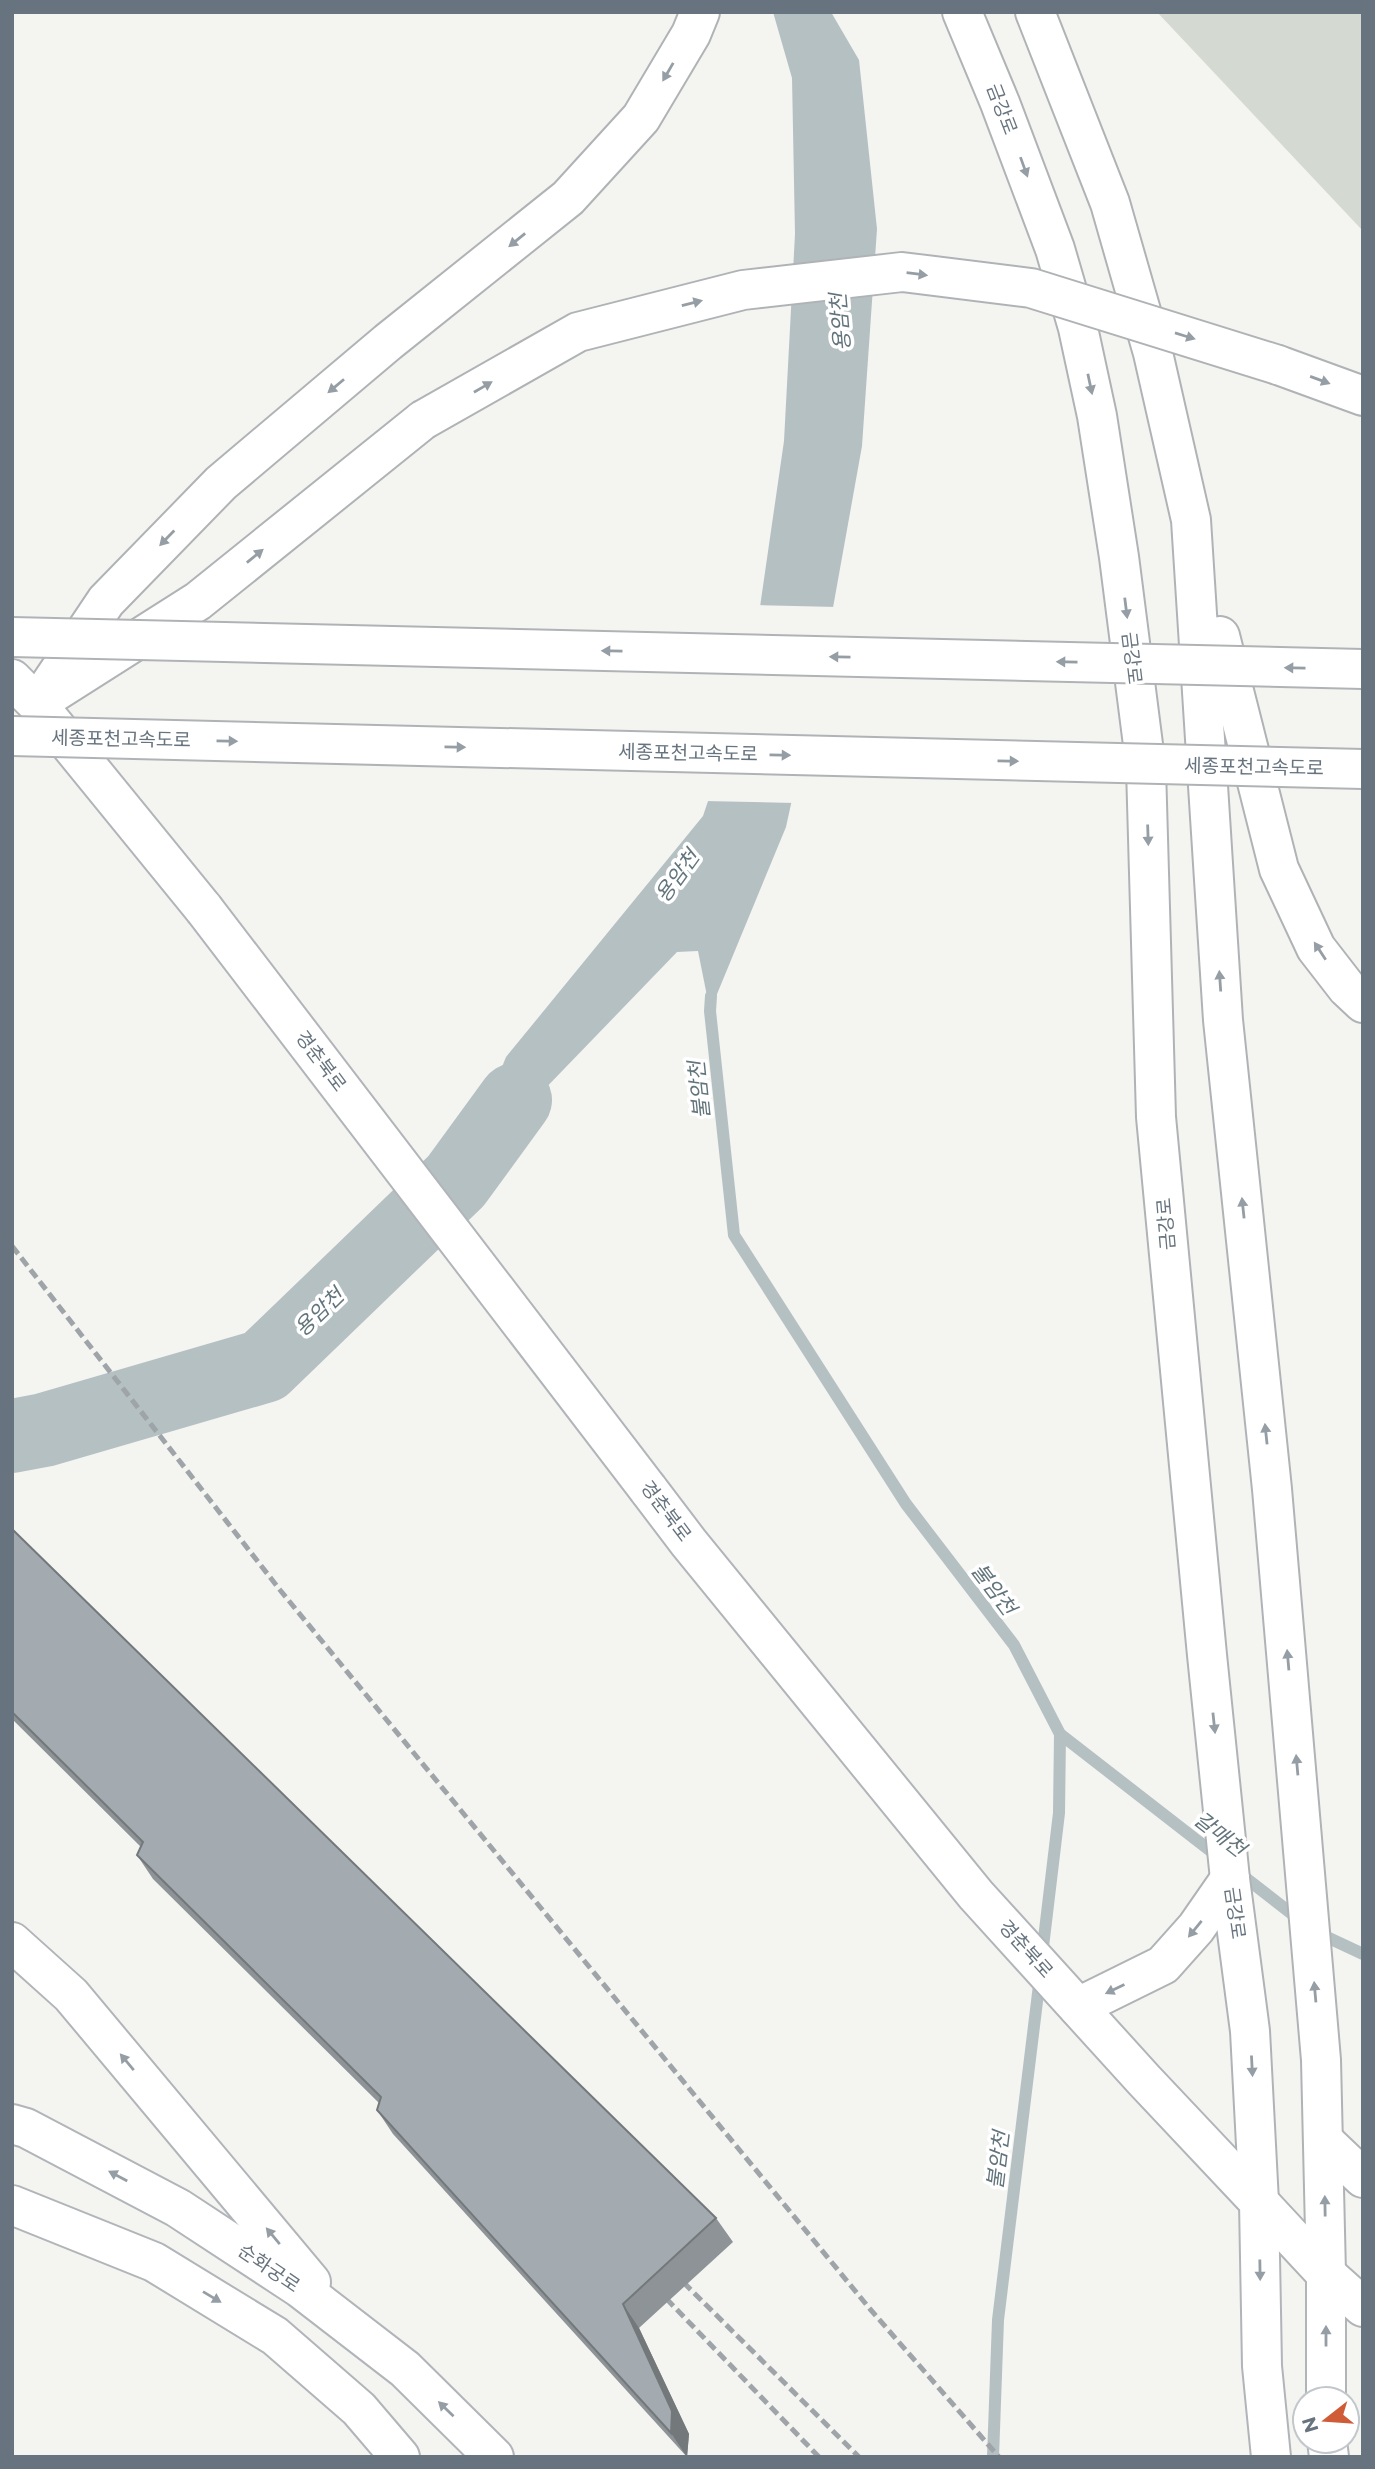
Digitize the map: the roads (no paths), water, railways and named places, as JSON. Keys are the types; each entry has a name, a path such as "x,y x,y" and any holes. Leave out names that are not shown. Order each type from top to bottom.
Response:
{"main road":[{"path":"20,703 106,601 221,483 388,342 568,198 641,118 691,34 700,12"},
{"name":"금강로","path":"962,12 1046,225 1078,328 1097,416 1119,557 1146,768 1156,1117 1230,1879 1250,2031 1259,2202 1262,2366 1270,2457"},
{"path":"1035,12 1110,203 1153,354 1191,520 1279,869 1316,948 1347,988 1363,1003"},
{"path":"20,703 198,601 423,420 578,332 743,290 902,272 1031,288 1278,365 1363,396"},
{"path":"1191,520 1223,1020 1272,1489 1321,2060 1326,2385"},
{"path":"12,636 1363,669"},
{"name":"경춘북로","path":"20,703 204,909 689,1543 976,1895 1326,2274 1363,2307"},
{"name":"세종포천고속도로","path":"12,736 1363,769"},
{"path":"1078,2007 1163,1965 1196,1928 1230,1879"},
{"path":"12,1942 71,1995 349,2326"},
{"name":"순화궁로","path":"12,2124 26,2128 178,2208 300,2288 405,2369 495,2457"},
{"path":"1323,2140 1363,2178"},
{"path":"12,2205 154,2262 275,2336 359,2409 400,2457"}],"water":[{"path":"773,12 831,12 859,60 877,229 862,446 829,630 786,827 710,1011 698,951 677,952 456,1181 506,1057 703,816 750,676 784,441 795,234 792,78"}],"waterway":[{"name":"불암천","path":"711,996 710,1011 734,1235 906,1504 1014,1645 1060,1734 1059,1813 1042,1955"},
{"name":"용암천","path":"12,1436 44,1430 264,1366 456,1181 515,1100"},
{"name":"갈매천","path":"1060,1734 1221,1859"},
{"name":"갈매천","path":"1238,1872 1301,1921"},
{"name":"갈매천","path":"1316,1932 1363,1954"},
{"name":"불암천","path":"993,2457 998,2320 1040,1977"}],"railway":[{"path":"12,1246 280,1590 870,2309 999,2457"},
{"path":"673,2272 859,2457"},
{"path":"656,2288 819,2457"}]}
